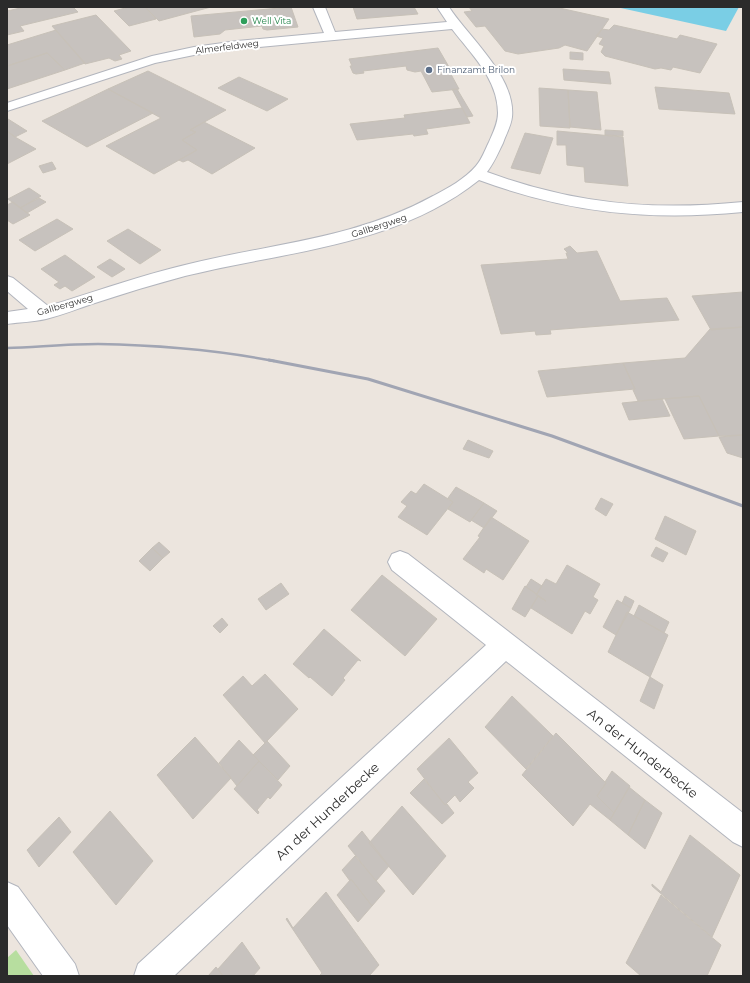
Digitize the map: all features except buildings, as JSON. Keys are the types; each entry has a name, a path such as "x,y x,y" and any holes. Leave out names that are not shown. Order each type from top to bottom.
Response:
{"street":[{"path":"319,7 331,36"},
{"path":"443,7 454,25 494,75 503,97 505,112 504,124 489,157 477,174 497,182 541,195 588,206 617,210 678,212 743,207"},
{"name":"Almerfeldweg","path":"7,107 152,60 172,55 236,45 454,25"},
{"name":"Gallbergweg","path":"7,318 45,313 141,282 192,269 329,242 384,226 430,206 477,174"},
{"path":"7,282 45,313"},
{"name":"An der Hunderbecke","path":"400,562 743,832"},
{"name":"An der Hunderbecke","path":"150,976 505,645"},
{"path":"7,898 63,976"}],"green space":[{"path":"16,950 34,976 7,976 7,958"}],"water":[{"path":"616,7 739,7 726,31"}],"railway":[{"path":"7,348 87,344 142,346 209,351 274,361"},
{"path":"269,360 368,379 552,436 743,506"}],"place":[{"name":"Well Vita","path":"244,21"},
{"name":"Finanzamt Brilon","path":"429,70"}]}
